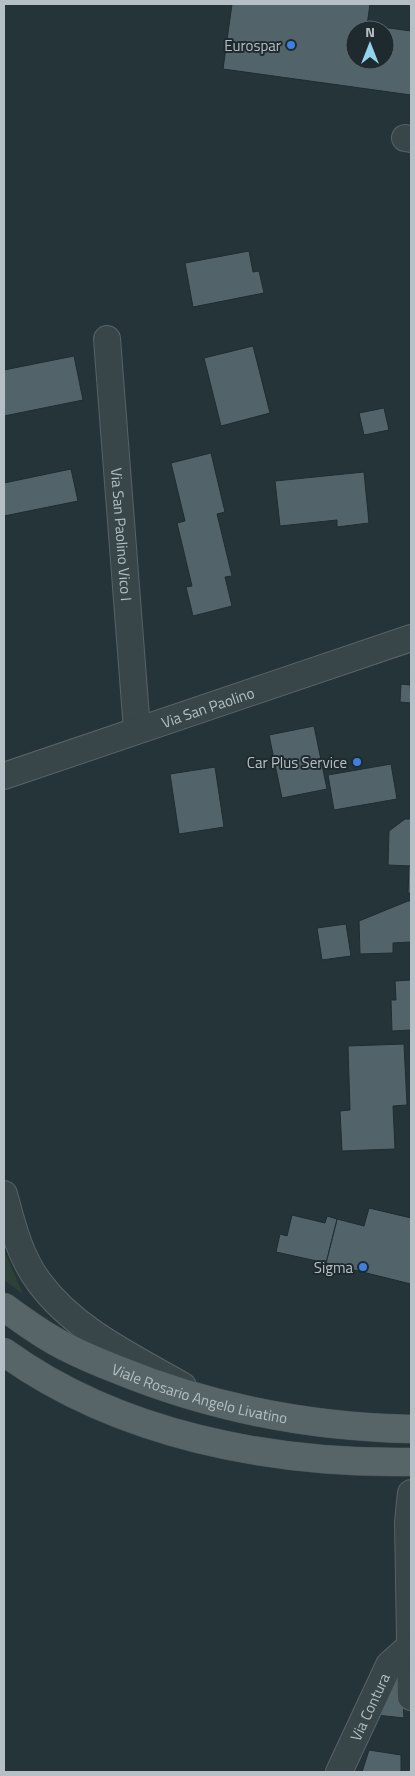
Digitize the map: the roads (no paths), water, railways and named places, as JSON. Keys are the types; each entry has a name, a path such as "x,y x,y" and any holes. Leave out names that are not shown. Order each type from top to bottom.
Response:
{"main road":[{"name":"Viale Rosario Angelo Livatino","path":"4,1307 48,1337 88,1357 142,1380 212,1403 291,1419 371,1428 411,1429"},
{"path":"4,1352 16,1363 124,1416 204,1442 284,1454 351,1461 411,1462"}],"street":[{"name":"Via San Paolino Vico I","path":"107,339 137,730"},
{"name":"Via San Paolino","path":"4,776 411,638"},
{"path":"4,1194 12,1225 26,1259 39,1282 64,1309 100,1337 212,1403"},
{"path":"411,1493 408,1522 411,1697"},
{"name":"Via Contura","path":"339,1772 389,1665 409,1647"}],"place":[{"name":"Eurospar","path":"291,45"},
{"name":"Car Plus Service","path":"357,762"},
{"name":"Sigma","path":"363,1267"}]}
